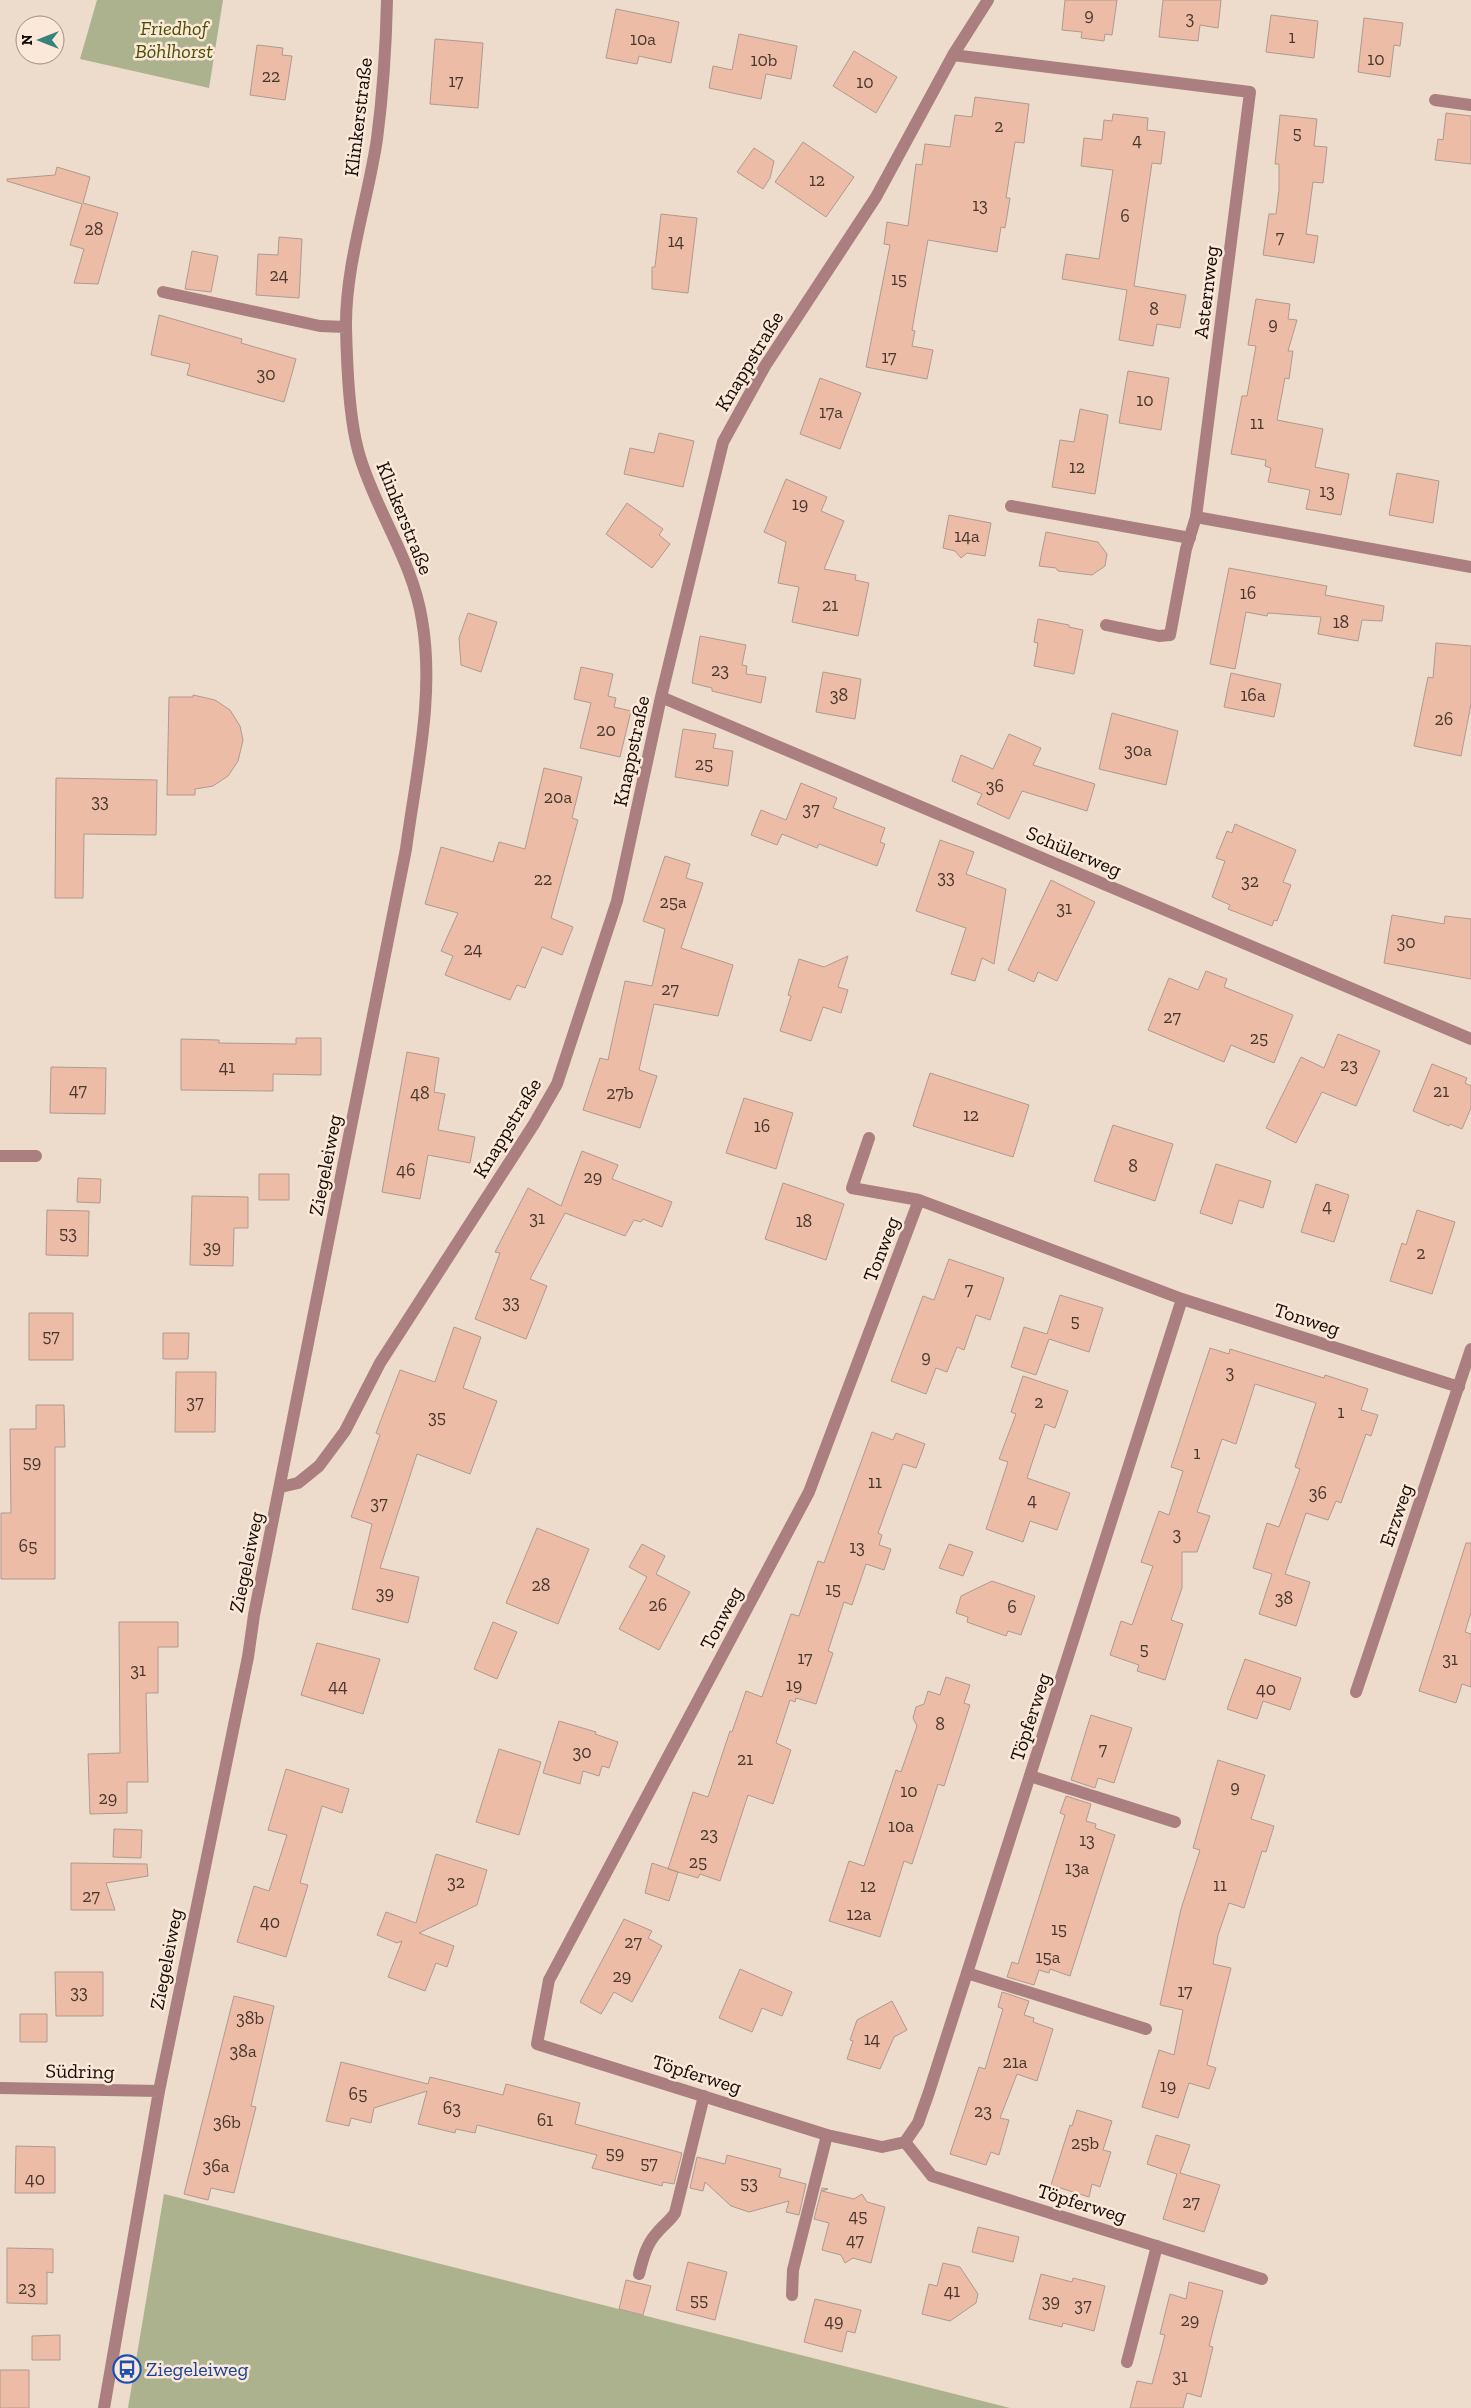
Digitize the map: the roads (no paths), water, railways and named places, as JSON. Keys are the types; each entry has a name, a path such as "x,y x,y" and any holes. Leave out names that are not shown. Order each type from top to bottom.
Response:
{"street":[{"name":"Klinkerstraße","path":"387,0 386,44 377,139 348,293 346,327 352,412 360,456 413,583 422,618 427,657 424,724"},
{"name":"Knappstraße","path":"281,1487 298,1483 319,1466 345,1431 380,1363 534,1124 557,1084 617,901 661,697 723,442 764,366 876,197 953,55 988,0"},
{"name":"Asternweg","path":"953,55 1250,92 1196,517"},
{"path":"1435,100 1471,105"},
{"path":"163,292 320,326 346,327"},
{"path":"1012,506 1190,538"},
{"path":"1106,625 1159,636 1170,635 1196,517 1471,567"},
{"name":"Schülerweg","path":"661,697 1471,1038"},
{"name":"Ziegeleiweg","path":"104,2408 159,2091 281,1487 406,849 424,724"},
{"name":"Tonweg","path":"869,1138 852,1188 919,1200 1182,1299 1459,1387"},
{"path":"0,1156 36,1156"},
{"name":"Tonweg","path":"538,2044 549,1980 810,1492 919,1200"},
{"name":"Töpferweg","path":"538,2044 828,2135 882,2147 905,2142 918,2123 968,1973 1182,1299"},
{"name":"Erzweg","path":"1356,1692 1471,1349"},
{"path":"1030,1776 1175,1822"},
{"path":"968,1973 1146,2029"},
{"name":"Südring","path":"0,2088 159,2091"},
{"path":"639,2274 645,2250 656,2233 675,2213 704,2096"},
{"path":"792,2295 793,2270 828,2135"},
{"name":"Töpferweg","path":"905,2142 932,2176 1262,2279"},
{"path":"1127,2362 1157,2246"}],"place":[{"name":"Ziegeleiweg","path":"127,2369"}],"park label":[{"name":"Friedhof Böhlhorst","path":"174,40"}]}
